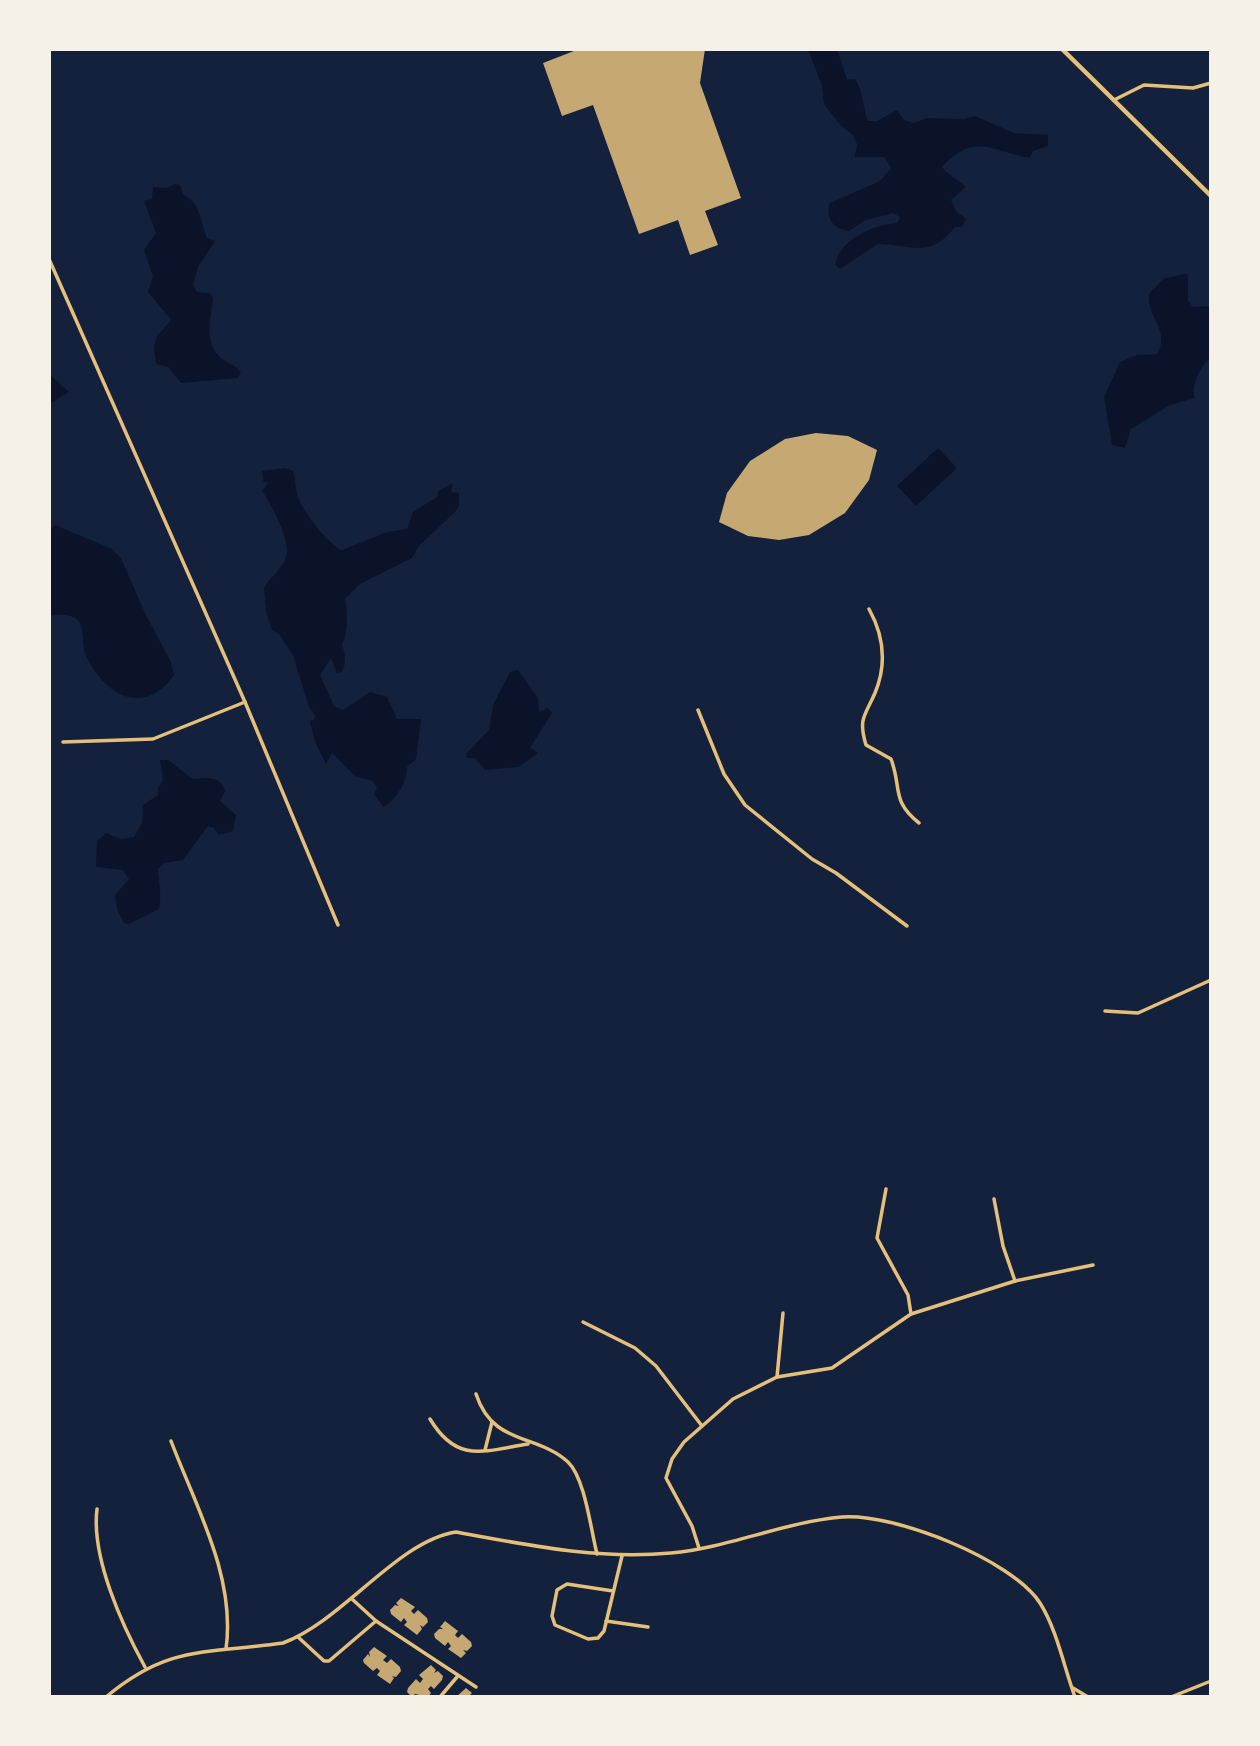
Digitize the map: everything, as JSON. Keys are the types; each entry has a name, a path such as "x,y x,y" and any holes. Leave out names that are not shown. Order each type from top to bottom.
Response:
{"street":[{"path":"1062,49 1211,196"},
{"path":"1112,101 1144,85 1193,88 1211,83"},
{"path":"49,259 245,702 338,925"},
{"path":"869,608 876,623 884,657 874,696 864,711 863,735 866,745 891,759 898,800 905,812 919,823"},
{"path":"63,742 153,739 245,702"},
{"path":"698,710 724,774 745,805 812,859 836,873 907,926"},
{"path":"1105,1011 1138,1013 1211,981"},
{"path":"886,1188 877,1238 908,1295 911,1314"},
{"path":"994,1199 1003,1246 1015,1281"},
{"path":"699,1548 692,1526 666,1478 672,1459 684,1442 733,1399 777,1377 832,1368 911,1314 1015,1281 1093,1265"},
{"path":"777,1377 783,1313"},
{"path":"583,1321 635,1348 646,1357 702,1426"},
{"path":"476,1394 492,1422 567,1462 575,1472 597,1554"},
{"path":"430,1419 447,1441 466,1452 530,1443"},
{"path":"485,1451 492,1422"},
{"path":"171,1441 225,1582 230,1621 226,1649"},
{"path":"97,1510 94,1534 115,1607 145,1667"},
{"path":"106,1697 145,1667 166,1659 283,1643 298,1637 352,1599 421,1543 437,1535 456,1532 622,1556 699,1548 841,1517 874,1518 927,1532 1026,1586 1041,1604 1075,1697"},
{"path":"613,1591 567,1584 557,1591 552,1616 555,1625 589,1639 598,1638 606,1621 622,1556"},
{"path":"352,1599 376,1621 457,1677 476,1687"},
{"path":"298,1637 324,1661 329,1661 376,1621"},
{"path":"606,1621 648,1627"},
{"path":"440,1697 457,1677"},
{"path":"1171,1697 1211,1681"},
{"path":"1072,1687 1087,1697"}],"water":[{"path":"808,49 837,49 847,79 855,79 858,84 868,121 877,121 897,110 904,120 913,123 927,118 964,119 975,116 1014,133 1048,135 1048,146 1033,151 1030,158 983,147 964,150 953,156 942,167 966,187 951,200 956,211 966,219 962,227 955,227 946,237 929,247 878,244 840,269 835,265 838,256 850,241 868,230 897,223 900,217 893,213 866,220 849,231 839,228 829,218 830,203 880,181 891,168 885,157 855,157 857,144 853,135 841,126 824,104 822,86"},
{"path":"180,185 183,194 197,208 207,238 215,241 198,267 193,285 197,292 210,293 213,298 209,329 211,343 220,357 239,370 241,373 238,378 181,383 168,367 156,364 154,347 157,336 171,320 148,292 153,276 144,250 156,233 144,201 152,199 153,187 166,188"},
{"path":"1188,274 1188,301 1193,307 1211,306 1211,358 1197,376 1195,398 1170,405 1131,429 1125,448 1112,445 1104,397 1120,362 1137,355 1157,354 1161,338 1151,310 1149,294 1163,279"},
{"path":"49,374 69,392 49,404"},
{"path":"938,448 957,468 916,506 897,486"},
{"path":"285,468 293,471 299,500 309,517 329,541 342,550 387,532 407,529 413,512 437,497 438,491 453,483 451,492 459,493 459,506 455,512 419,546 412,558 360,584 345,599 347,622 342,644 344,668 337,673 331,658 320,675 334,706 343,710 370,692 387,697 397,719 421,719 416,759 407,767 397,795 383,807 374,794 377,787 372,781 355,776 332,753 326,764 315,742 310,721 314,720 315,715 309,707 293,655 279,634 272,630 266,612 264,588 284,562 287,551 280,523 262,491 268,483 263,481 262,471"},
{"path":"55,525 112,549 121,558 145,613 171,662 174,675 163,688 139,698 115,691 95,672 87,658 79,622 69,616 49,615 49,530"},
{"path":"518,670 538,698 539,712 548,708 552,713 530,748 538,753 519,767 485,770 475,758 467,758 466,754 489,730 493,705 510,672"},
{"path":"160,760 168,760 193,779 220,782 225,791 220,801 236,815 233,831 219,835 214,828 208,826 183,860 164,863 158,869 159,909 129,924 124,923 117,909 115,895 129,879 123,870 96,867 97,841 106,833 121,839 134,837 142,823 143,805 158,795 158,788 163,781"}],"building":[{"path":"573,49 705,49 700,83 741,198 705,211 718,245 690,255 678,220 639,234 593,105 562,116 543,63 574,51"},
{"path":"816,433 848,436 877,450 869,480 845,513 809,535 779,540 748,536 719,522 727,493 750,461 785,439"},
{"path":"401,1598 415,1607 411,1611 414,1614 418,1610 427,1618 428,1622 423,1627 420,1625 422,1629 417,1635 404,1625 407,1622 404,1618 401,1622 391,1614 390,1610 395,1605 399,1606 396,1603"},
{"path":"445,1621 458,1631 455,1635 458,1638 462,1634 471,1642 472,1646 467,1651 463,1650 466,1653 461,1658 448,1649 451,1646 448,1642 445,1646 435,1638 434,1634 443,1629 440,1627"},
{"path":"374,1647 387,1656 383,1660 387,1663 391,1659 400,1667 401,1671 396,1677 392,1676 394,1678 390,1684 377,1675 380,1671 377,1668 373,1671 364,1663 363,1660 368,1654 370,1657 369,1652"},
{"path":"431,1665 436,1670 434,1673 438,1671 443,1676 442,1680 434,1689 431,1686 428,1689 431,1693 428,1697 415,1694 412,1697 407,1692 408,1688 416,1679 420,1683 423,1679 419,1675"},
{"path":"466,1688 472,1693 468,1697 456,1697"}]}
